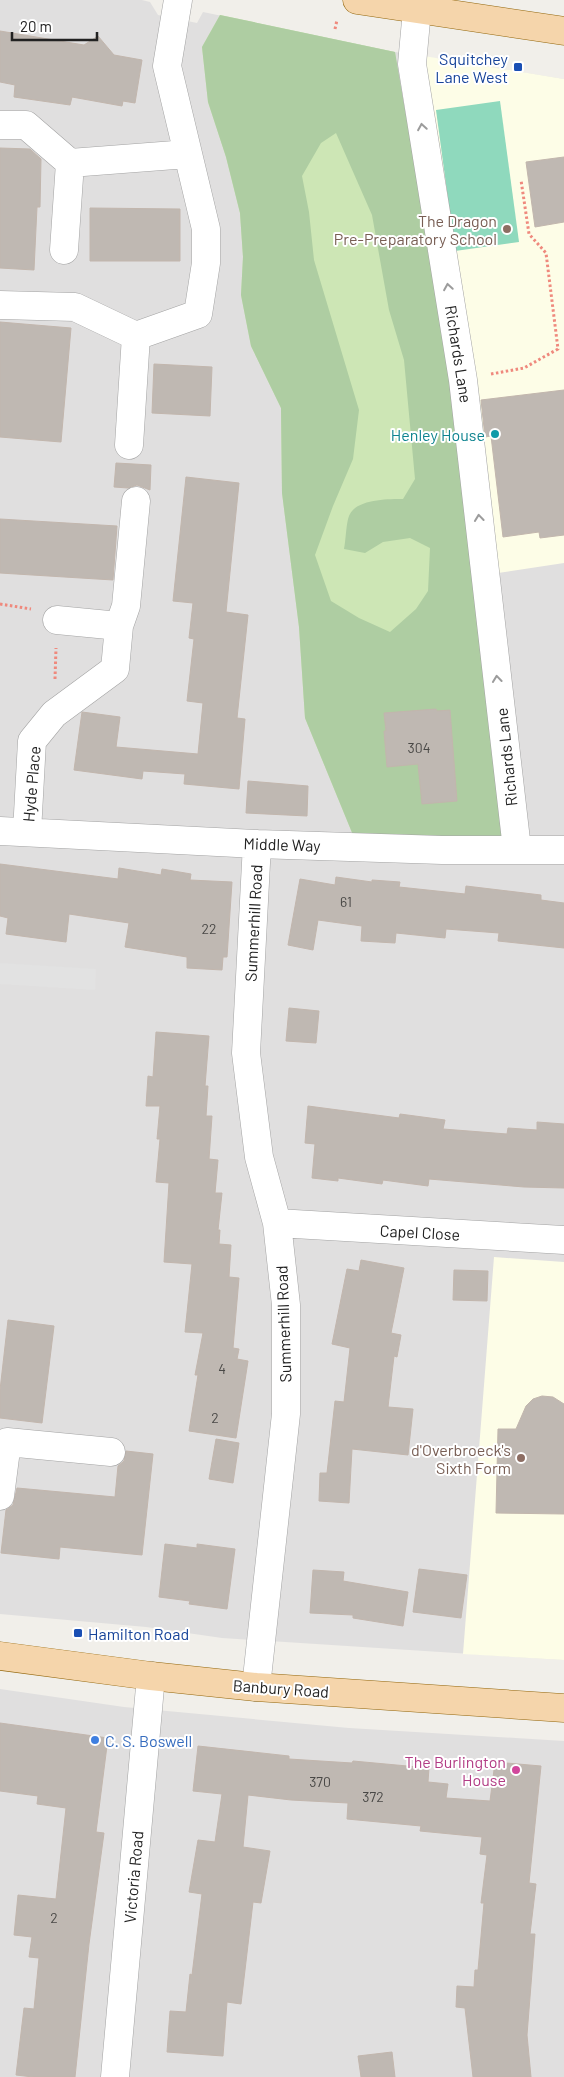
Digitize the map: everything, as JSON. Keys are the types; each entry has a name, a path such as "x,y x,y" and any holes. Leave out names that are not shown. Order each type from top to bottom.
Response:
{"main road":[{"path":"356,0 564,32"},
{"name":"Banbury Road","path":"1,1651 150,1676 256,1687 564,1708"}],"street":[{"path":"0,305 74,307 136,336 198,314 206,263 206,229 167,66 178,0"},
{"name":"Richards Lane","path":"417,10 412,64 464,380 517,849"},
{"path":"0,125 26,125 70,163 188,154"},
{"path":"64,250 70,163"},
{"path":"128,445 136,336"},
{"name":"Hyde Place","path":"27,832 32,741 54,714 115,670 119,626 126,606 136,501"},
{"path":"57,620 119,626"},
{"name":"Middle Way","path":"0,831 257,844 442,850 564,850"},
{"name":"Summerhill Road","path":"256,1687 286,1414 286,1305 277,1223 259,1157 246,1053 257,844"},
{"name":"Capel Close","path":"277,1223 564,1240"},
{"path":"0,1496 7,1442 111,1452"},
{"name":"Victoria Road","path":"115,2077 150,1676"}],"path":[{"path":"464,380 524,368 558,349 546,252 529,234 521,180"},
{"path":"54,714 57,620"}],"shaded area":[{"path":"0,0 142,0 150,2 158,15 197,23 203,12 395,52 564,79 564,1660 222,1638 146,1627 0,1614"},
{"name":"The Dragon Pre-Preparatory School","path":"424,56 564,79 564,563 498,573"},
{"path":"0,963 96,969 95,990 0,984"},
{"name":"d'Overbroeck's Sixth Form","path":"494,1257 564,1262 564,1660 463,1654"},
{"path":"0,1689 124,1707 349,1728 564,1741 564,2077 0,2077"}],"green space":[{"path":"220,15 395,52 505,838 353,835 305,718 299,627 282,493 281,408 251,346 241,295 243,257 240,213 226,157 208,102 202,47"},
{"path":"220,15 395,52 464,451 505,838 353,835 305,718 299,627 282,493 281,408 251,346 241,295 243,257 240,213 226,157 208,102 202,47","holes":["336,133 372,215 389,310 404,360 415,479 403,499 374,501 354,509 348,521 344,549 365,553 383,542 410,538 430,548 428,591 416,609 390,632 359,618 331,601 315,555 353,459 359,410 314,260 309,212 302,176 321,143"]},
{"path":"500,101 519,242 455,251 436,110"}],"building":[{"path":"0,31 84,45 98,36 114,55 142,60 135,103 123,101 122,106 72,97 70,105 14,97 15,85 0,82"},
{"path":"0,148 30,149 41,159 40,207 37,207 34,270 0,268"},
{"path":"564,157 564,222 535,227 526,162"},
{"path":"90,208 180,209 180,261 90,261"},
{"path":"0,322 71,328 61,442 0,437"},
{"path":"154,364 212,367 210,416 152,413"},
{"path":"564,390 564,535 540,538 539,532 503,537 491,436 485,437 481,400"},
{"path":"116,463 151,465 150,490 137,485 128,488 114,487"},
{"path":"186,477 239,483 226,612 248,615 237,718 245,719 239,789 184,784 185,774 143,771 142,779 74,770 82,712 120,717 116,747 198,754 203,703 187,701 194,639 189,638 193,603 173,601"},
{"path":"0,519 117,526 113,580 0,573"},
{"path":"436,709 437,711 450,710 457,801 422,804 418,764 387,767 384,713"},
{"path":"248,781 308,786 307,816 246,813"},
{"path":"0,864 118,879 119,868 161,875 162,869 191,874 190,880 232,882 227,957 223,957 222,970 187,968 187,957 125,947 129,923 69,914 66,942 6,934 8,918 0,916"},
{"path":"336,877 372,882 372,880 400,882 399,887 465,894 466,886 541,895 541,900 564,903 564,948 498,941 499,933 446,929 445,938 396,933 395,943 361,941 362,926 318,920 313,950 288,945 300,879 335,885"},
{"path":"289,1008 319,1011 316,1043 286,1041"},
{"path":"156,1032 209,1036 205,1086 208,1086 206,1116 212,1116 209,1159 218,1160 215,1193 222,1193 218,1230 220,1230 219,1244 231,1245 229,1277 239,1278 233,1348 239,1349 237,1359 248,1361 236,1438 189,1431 198,1375 195,1375 203,1333 185,1332 192,1264 164,1262 169,1183 156,1182 160,1139 157,1139 160,1106 146,1106 148,1076 153,1077"},
{"path":"308,1106 399,1118 400,1114 445,1120 443,1129 507,1134 508,1128 537,1130 537,1122 564,1124 564,1188 524,1187 429,1179 428,1186 383,1180 382,1184 338,1178 338,1181 312,1178 315,1144 305,1143"},
{"path":"361,1260 404,1268 391,1333 401,1335 397,1357 394,1356 388,1407 413,1409 408,1455 352,1449 349,1503 319,1501 320,1473 327,1473 335,1401 344,1402 350,1348 332,1344 347,1269 359,1271"},
{"path":"454,1270 488,1271 487,1301 453,1300"},
{"path":"8,1320 54,1326 42,1423 0,1418 0,1390"},
{"path":"542,1396 553,1397 564,1404 564,1514 496,1513 498,1429 516,1429 526,1406 533,1399"},
{"path":"216,1439 239,1443 233,1483 209,1479"},
{"path":"126,1451 153,1454 142,1555 60,1547 59,1559 1,1553 6,1510 13,1505 17,1488 115,1497 118,1466 124,1461"},
{"path":"165,1544 197,1548 197,1544 235,1549 227,1609 189,1604 190,1601 159,1597"},
{"path":"419,1569 467,1575 461,1618 413,1612"},
{"path":"313,1570 344,1572 343,1581 408,1592 403,1626 353,1618 353,1615 310,1613"},
{"path":"0,1723 108,1738 96,1832 104,1833 89,1944 75,2077 16,2075 24,2008 34,2009 39,1958 29,1957 32,1937 14,1935 18,1895 56,1899 66,1808 37,1804 38,1796 0,1791"},
{"path":"198,1746 289,1756 289,1759 352,1763 353,1761 429,1768 428,1782 448,1784 446,1798 490,1801 495,1762 541,1766 529,1883 536,1884 530,1934 535,1934 527,2035 531,2077 473,2077 465,2008 456,2007 457,1986 474,1987 475,1970 478,1970 484,1903 481,1903 487,1855 480,1854 482,1837 420,1831 421,1826 347,1819 348,1803 291,1800 248,1795 243,1847 270,1851 261,1903 253,1902 241,2004 227,2002 223,2056 167,2052 170,2011 186,2012 190,1974 192,1975 202,1894 189,1892 198,1840 215,1842 222,1794 193,1791"},
{"path":"392,2052 395,2077 361,2077 358,2056"}],"place":[{"name":"Squitchey Lane West","path":"518,67"},
{"name":"The Dragon Pre-Preparatory School","path":"507,229"},
{"name":"Henley House","path":"495,434"},
{"name":"d'Overbroeck's Sixth Form","path":"521,1458"},
{"name":"Hamilton Road","path":"78,1633"},
{"name":"C. S. Boswell","path":"95,1740"},
{"name":"The Burlington House","path":"516,1770"}]}
